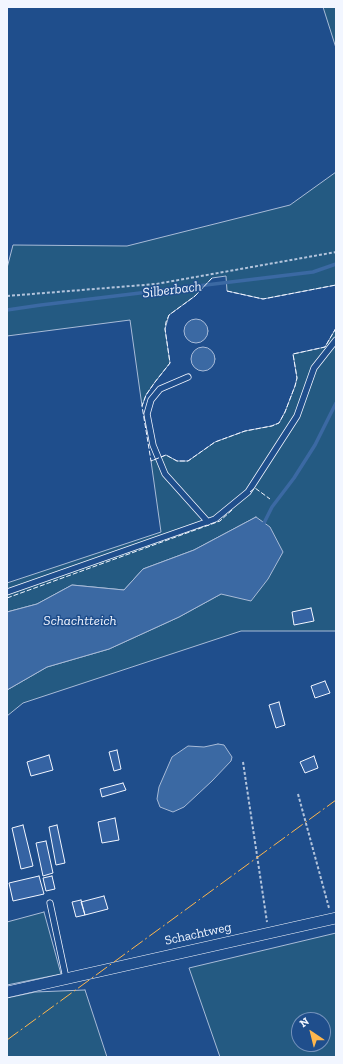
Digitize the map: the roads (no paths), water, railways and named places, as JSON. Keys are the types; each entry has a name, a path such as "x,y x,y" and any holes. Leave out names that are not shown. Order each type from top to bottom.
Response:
{"street":[{"name":"Schachtweg","path":"7,992 334,919"}],"lane":[{"path":"7,592 215,519 248,492 297,416 314,368 336,340"},
{"path":"188,377 160,389 150,400 147,414 153,445 165,474 208,522"},
{"path":"50,903 66,978"}],"water":[{"path":"196,319 205,322 208,331 205,340 196,343 187,340 184,331 187,322"},
{"path":"203,347 212,350 215,359 212,368 203,371 194,368 191,359 194,350"},
{"name":"Schachtteich","path":"256,517 270,527 283,552 268,579 251,601 221,594 179,617 109,649 47,667 7,690 7,612 37,604 72,585 124,590 143,569 194,550"},
{"path":"218,744 224,745 232,757 231,761 184,807 173,812 160,807 157,799 159,787 172,757 188,746 204,747"}],"waterway":[{"name":"Silberbach","path":"7,310 313,272 336,264"},
{"path":"264,523 272,507 294,478 315,445 336,403"}]}
